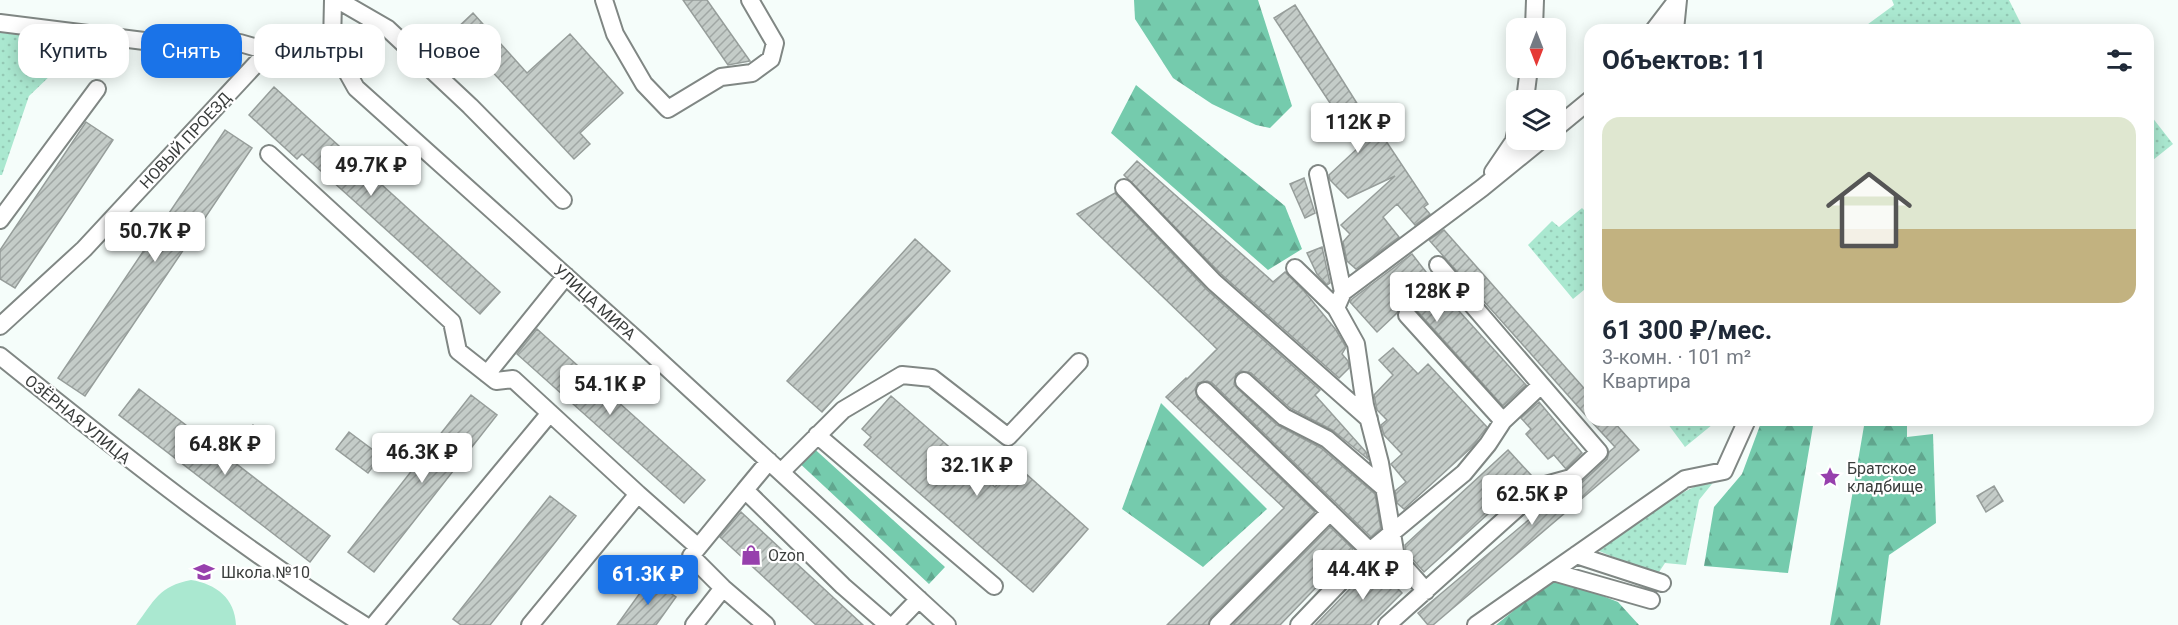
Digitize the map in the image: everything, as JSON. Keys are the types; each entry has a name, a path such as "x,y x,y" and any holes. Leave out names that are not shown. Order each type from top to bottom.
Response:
{"street":[{"path":"332,24 333,0"},
{"path":"338,0 388,29 470,106 563,200"},
{"path":"604,0 615,34 644,84 668,109 721,77 752,73 771,60 775,44 750,0"},
{"path":"1535,0 1535,18"},
{"path":"1659,24 1678,0"},
{"path":"1676,24 1678,0"},
{"path":"0,23 184,46 240,43 254,47"},
{"name":"НОВЫЙ ПРОЕЗД","path":"0,326 84,249 254,66"},
{"name":"УЛИЦА МИРА","path":"350,78 356,88 566,276 947,625"},
{"path":"0,220 97,89"},
{"path":"1566,119 1584,104"},
{"path":"1482,188 1508,150"},
{"path":"1340,300 1529,150"},
{"path":"269,154 452,322 458,351 496,381 513,379 698,547"},
{"path":"1318,174 1340,300 1356,344 1396,557 1426,591"},
{"path":"1124,188 1214,282 1369,419"},
{"path":"1387,625 1406,618 1426,591 1542,486 1571,478 1599,452 1438,265"},
{"path":"1295,268 1340,300"},
{"path":"487,374 566,276"},
{"path":"1407,315 1503,421"},
{"name":"ОЗЁРНАЯ УЛИЦА","path":"0,356 145,472 289,578 364,625"},
{"path":"766,625 723,588 691,556 745,490 817,435 843,410 902,375 932,378 1008,437 1079,362"},
{"path":"1244,381 1284,417 1327,439 1384,488"},
{"path":"1299,625 1370,551 1464,473 1488,444 1503,421 1541,385"},
{"path":"1205,391 1370,551 1396,557"},
{"path":"374,625 550,413"},
{"path":"1476,625 1685,479 1724,471 1744,426"},
{"path":"817,435 994,586"},
{"path":"745,490 843,586 888,625"},
{"path":"530,625 638,494"},
{"path":"1218,625 1330,512"},
{"path":"1576,555 1662,583"},
{"path":"1553,572 1652,600"},
{"path":"694,625 723,588"},
{"path":"894,625 919,599"}],"green space":[{"path":"1134,0 1258,0 1292,106 1270,128 1256,125 1212,104 1173,78 1135,19"},
{"path":"1892,0 2009,0 2021,24 1868,24 1894,5"},
{"path":"0,29 18,31 18,78 48,78 29,96 2,175 0,175"},
{"path":"1136,85 1285,206 1302,249 1268,270 1111,133"},
{"path":"2154,120 2173,144 2154,159"},
{"path":"1582,208 1584,210 1584,290 1573,299 1528,245 1552,221 1559,227"},
{"path":"1161,403 1267,509 1203,567 1122,509"},
{"path":"1669,426 1711,426 1685,447"},
{"path":"1760,426 1813,426 1788,573 1704,566 1714,507 1742,474"},
{"path":"1864,426 1907,426 1907,437 1933,434 1936,523 1889,555 1880,625 1830,625"},
{"path":"809,444 945,567 929,584 795,459"},
{"path":"1720,474 1699,500 1686,565 1665,563 1657,575 1599,551 1672,498"},
{"path":"1555,577 1618,602 1639,625 1496,625"},
{"path":"191,580 216,589 228,600 235,615 236,625 136,625 164,591 171,586"}],"building":[{"path":"683,0 707,0 750,61 728,65"},
{"path":"1295,5 1375,132 1378,129 1428,204 1424,207 1430,214 1415,225 1397,204 1383,217 1399,237 1356,269 1347,261 1343,242 1350,234 1341,225 1395,176 1348,198 1330,180 1329,175 1359,147 1274,18"},
{"path":"473,13 483,24 461,24"},
{"path":"570,34 623,93 580,133 590,144 574,159 498,78 501,78 501,44 527,73"},
{"path":"274,87 500,292 480,314 302,154 297,159 249,115"},
{"path":"86,122 113,140 15,288 0,279 0,250"},
{"path":"225,130 252,148 85,396 58,378"},
{"path":"1137,161 1273,282 1285,272 1304,291 1336,330 1346,347 1342,354 1348,361 1349,368 1339,378 1221,274 1124,175"},
{"path":"1304,178 1315,213 1305,218 1290,184"},
{"path":"1115,193 1206,289 1320,390 1315,395 1366,452 1368,459 1332,430 1290,408 1251,373 1241,371 1236,374 1234,384 1237,388 1277,425 1321,448 1375,494 1381,529 1371,537 1212,383 1207,381 1198,383 1195,389 1198,399 1315,512 1211,618 1208,625 1167,625 1284,508 1166,397 1217,349 1077,214"},
{"path":"1444,230 1584,388 1584,413 1429,240"},
{"path":"915,239 950,271 822,412 787,381"},
{"path":"1322,247 1330,283 1327,285 1317,274 1307,253"},
{"path":"1412,254 1440,290 1526,385 1503,406 1409,302 1400,307 1397,313 1377,332 1350,302"},
{"path":"537,329 705,480 684,503 517,354"},
{"path":"1393,348 1418,374 1428,364 1487,427 1472,447 1404,509 1397,503 1395,491 1406,482 1391,464 1402,454 1384,435 1381,425 1387,420 1377,410 1374,395 1393,375 1379,360"},
{"path":"139,389 330,536 310,562 119,415"},
{"path":"471,395 497,415 374,572 348,552"},
{"path":"891,396 995,487 1015,464 1088,529 1033,592 864,445 871,437 862,429"},
{"path":"1539,402 1582,453 1566,469 1554,455 1548,459 1526,434 1531,429 1521,418"},
{"path":"253,425 273,441 264,452 244,436"},
{"path":"1596,426 1617,426 1639,450 1433,625 1428,625 1418,613 1563,491 1578,486 1607,459 1609,452 1615,447"},
{"path":"349,432 381,456 368,473 336,449"},
{"path":"1508,450 1531,475 1424,572 1406,552 1405,545"},
{"path":"1994,486 2003,501 1986,512 1977,496"},
{"path":"550,496 576,516 490,625 461,625 453,619"},
{"path":"741,512 863,625 816,625 720,537"},
{"path":"1330,527 1353,549 1280,625 1233,625"},
{"path":"1374,564 1402,593 1370,625 1315,625"},
{"path":"650,579 676,597 656,625 617,625"}],"place":[{"name":"Братское кладбище","path":"1830,477"},
{"name":"Ozon","path":"751,555"},
{"name":"Школа №10","path":"204,572"}]}
